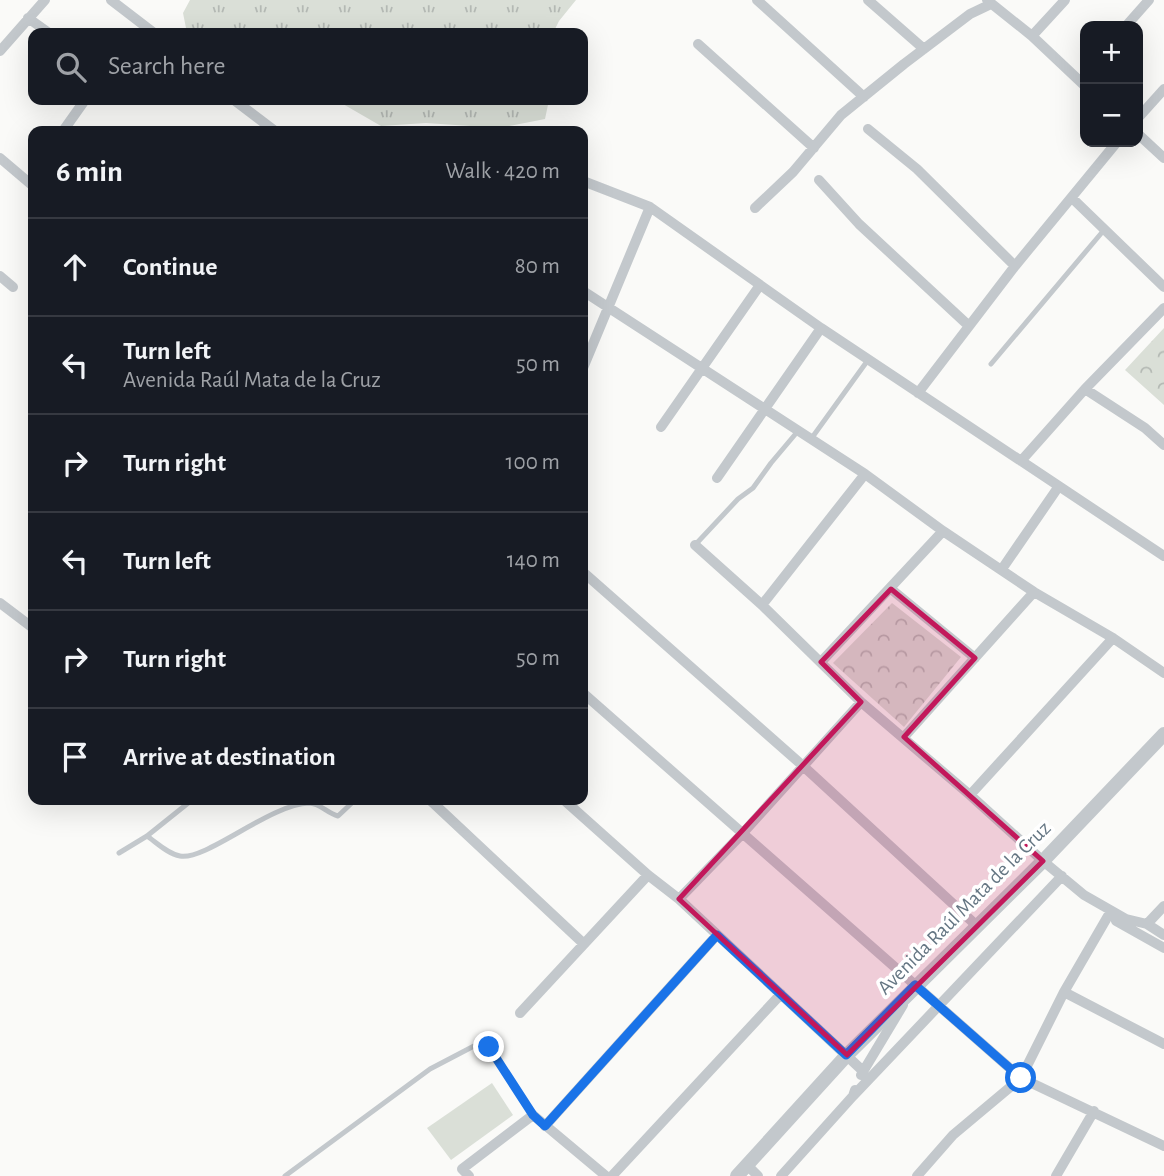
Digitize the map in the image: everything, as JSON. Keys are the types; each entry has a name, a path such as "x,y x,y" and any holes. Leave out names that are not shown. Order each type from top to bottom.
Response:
{"street":[{"path":"0,51 4,37 45,0"},
{"path":"111,0 147,28"},
{"path":"757,0 863,97"},
{"path":"868,0 924,50"},
{"path":"1032,36 1065,0"},
{"path":"1130,21 1149,0"},
{"path":"755,208 793,172 842,115 989,2 1032,36 1083,84"},
{"path":"28,18 42,28"},
{"path":"698,44 814,148"},
{"path":"1076,78 1080,74"},
{"path":"1143,112 1164,89"},
{"path":"67,126 81,105"},
{"path":"241,105 268,126"},
{"path":"868,129 917,169 1015,266"},
{"path":"1143,139 1164,158"},
{"path":"918,393 1015,266 1113,147"},
{"path":"0,158 28,179"},
{"path":"818,180 859,224 969,326"},
{"path":"588,183 650,207 868,360 1164,556"},
{"path":"1072,198 1164,287"},
{"path":"588,356 650,207"},
{"path":"0,276 13,287"},
{"path":"661,427 760,285"},
{"path":"588,294 865,474 1034,592 1113,638 1164,673"},
{"path":"1021,461 1085,389 1164,309"},
{"path":"717,478 821,328"},
{"path":"1085,389 1145,428 1164,445"},
{"path":"762,605 865,474"},
{"path":"1002,569 1059,486"},
{"path":"821,662 943,531"},
{"path":"695,545 762,605 861,702 1084,895 1094,907 1164,947"},
{"path":"588,576 802,765 976,925"},
{"path":"891,589 975,657"},
{"path":"904,737 1034,592"},
{"path":"0,603 28,624"},
{"path":"970,795 1113,638"},
{"path":"588,697 1021,1078 1164,1146"},
{"path":"679,899 742,834 861,702"},
{"name":"Avenida Raúl Mata de la Cruz","path":"747,1172 846,1055 1043,861 1164,734"},
{"path":"435,805 583,944"},
{"path":"570,805 679,899 863,1071"},
{"path":"520,1013 648,874"},
{"path":"781,1176 853,1096 1062,876"},
{"path":"1084,895 1126,919 1147,924 1164,934"},
{"path":"1147,924 1164,906"},
{"path":"917,1176 953,1135 1021,1078 1064,992 1108,916"},
{"path":"545,1126 717,935"},
{"path":"853,1096 863,1071 915,985"},
{"path":"1064,992 1164,1044"},
{"path":"612,1176 781,994"},
{"path":"1056,1176 1094,1111"},
{"path":"469,1176 462,1169 533,1115 606,1176"}],"lane":[{"path":"991,364 1104,230"},
{"path":"811,439 868,360"},
{"path":"695,545 738,499 753,488 798,431"},
{"path":"119,853 147,836 186,805"},
{"path":"147,836 172,853 190,856 269,814 302,805"},
{"path":"316,805 338,817 350,805"},
{"path":"285,1176 430,1069 474,1046 489,1047 533,1115"}],"highlighted area":[{"path":"891,589 975,658 904,737 1043,861 847,1055 679,899 861,702 821,662"}],"green space":[{"path":"190,0 576,0 556,28 186,28 183,13"},
{"path":"345,105 548,105 545,119 509,126 426,123 381,126"},
{"path":"1164,328 1164,405 1125,370"},
{"path":"892,603 961,657 904,727 833,663"},
{"path":"492,1083 513,1115 451,1160 427,1128"}],"route":[{"path":"489,1047 533,1115 545,1126 717,935 846,1055 915,985 1021,1078"}]}
